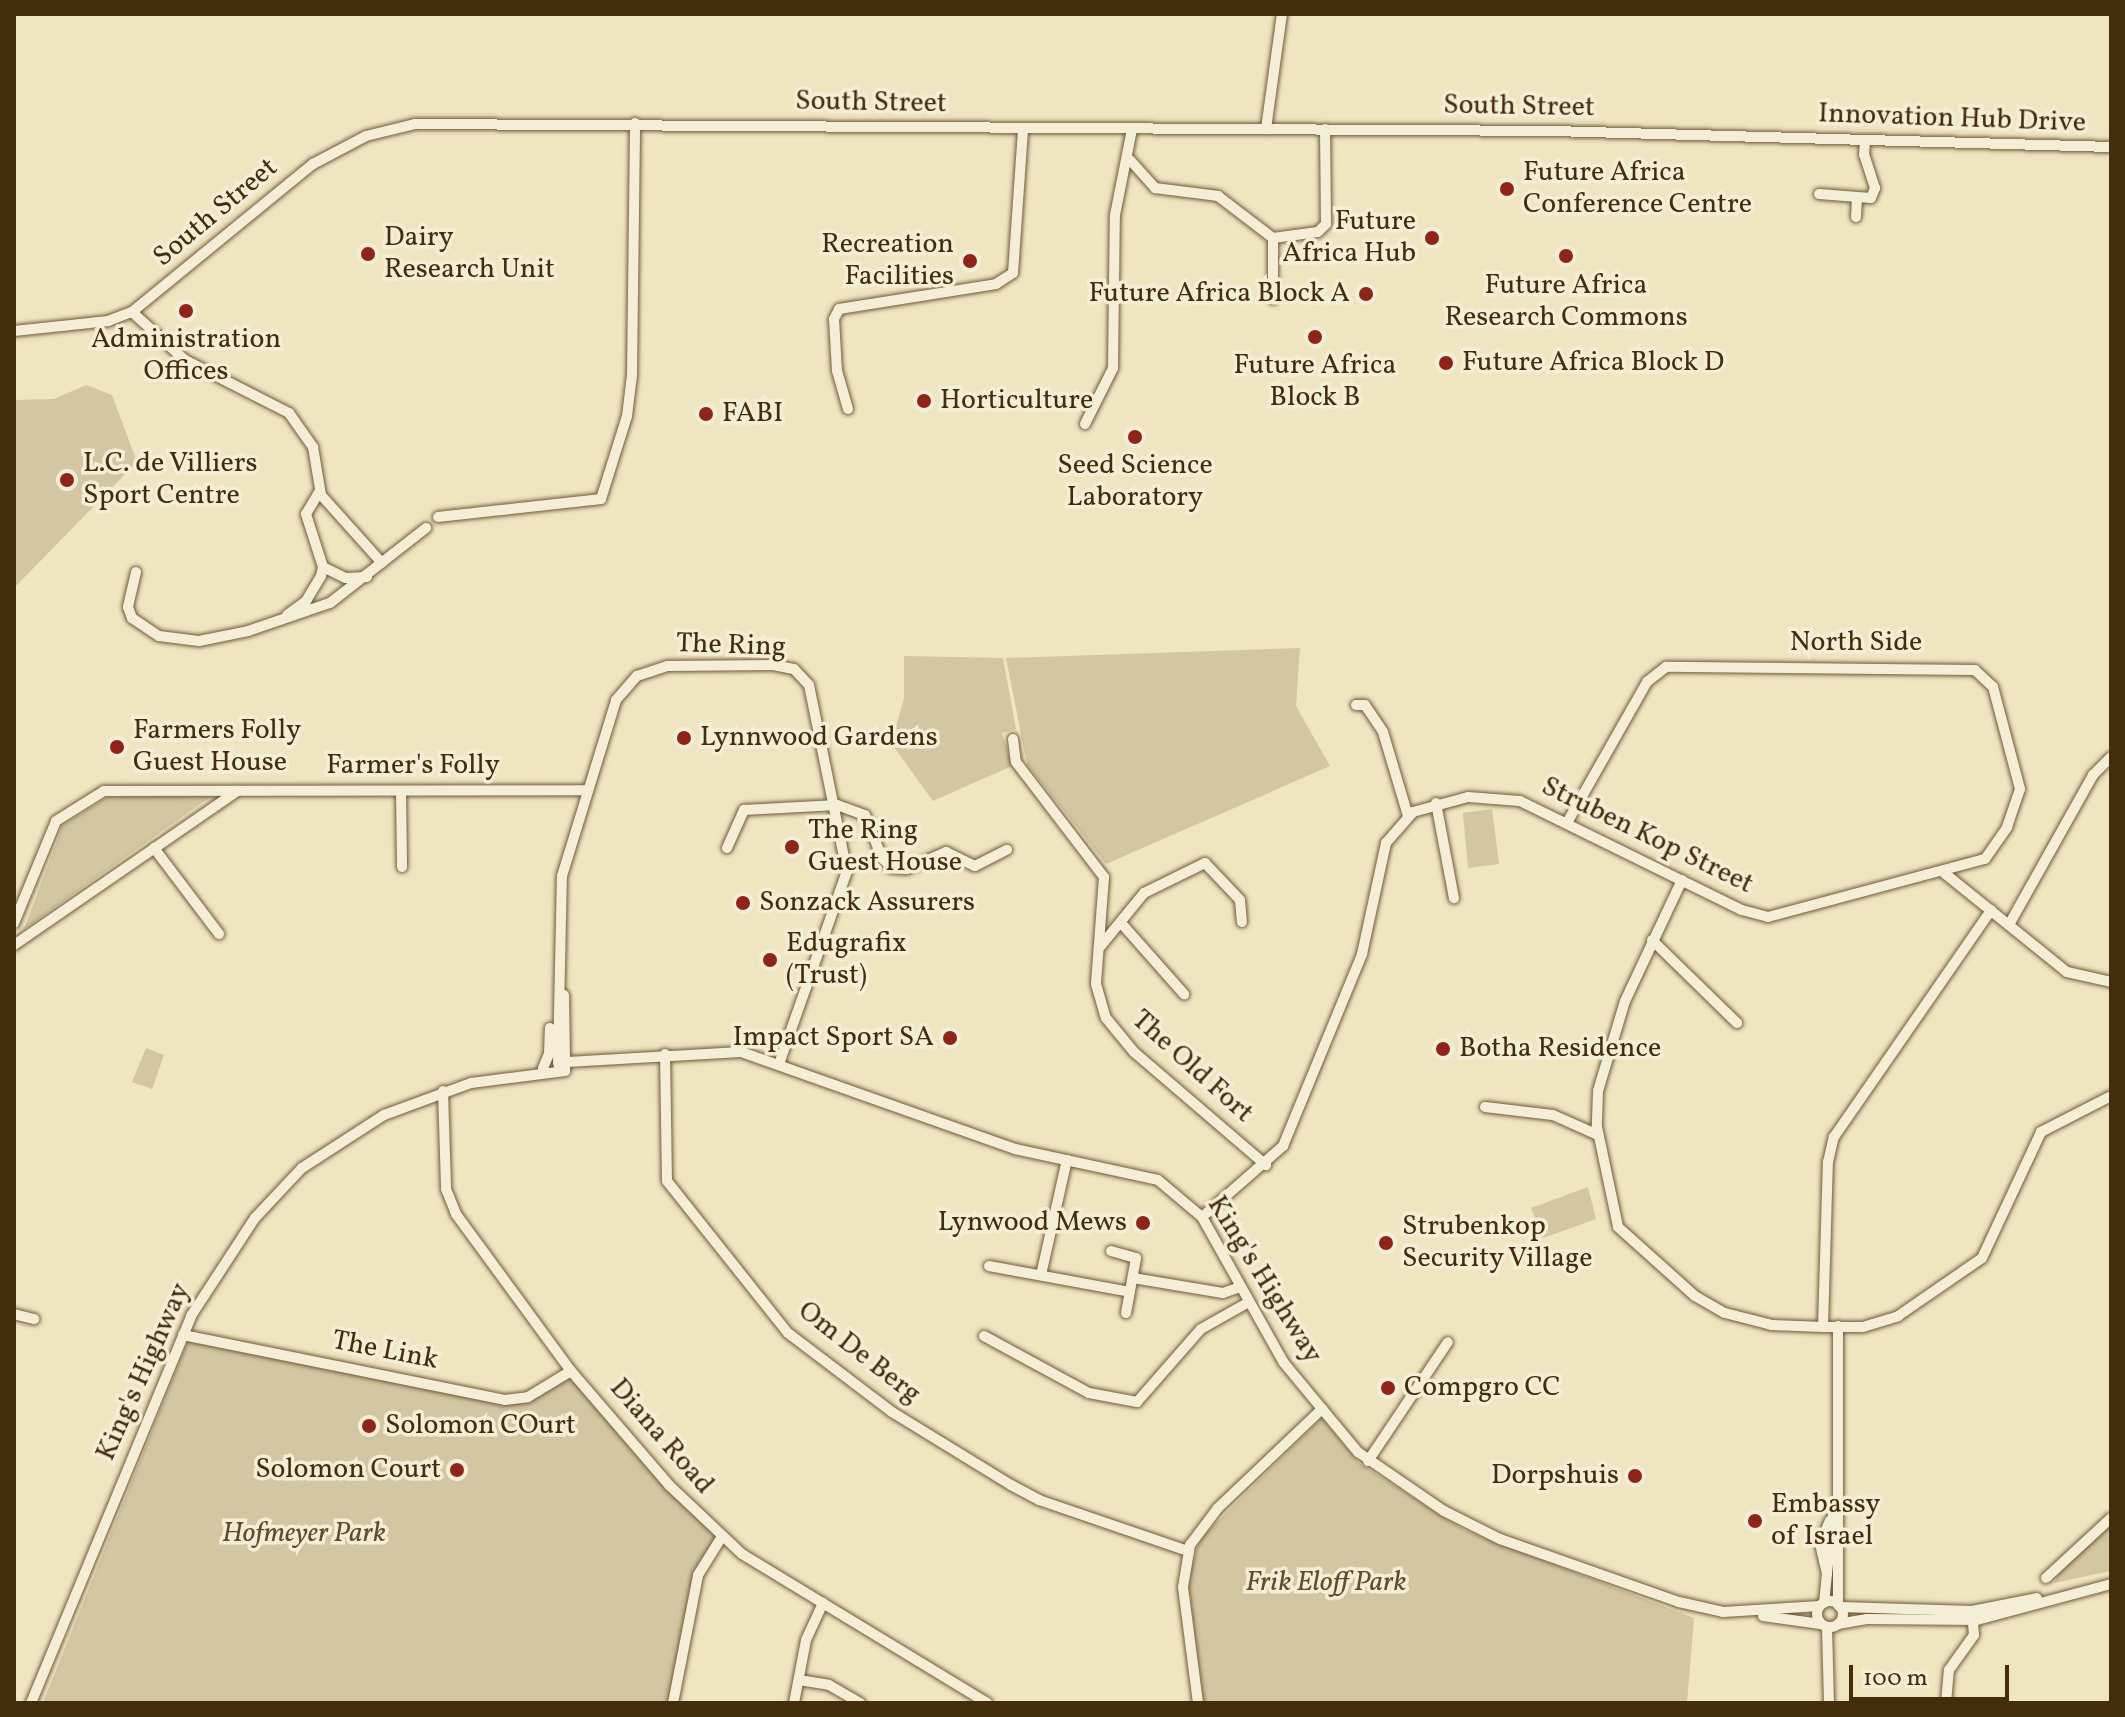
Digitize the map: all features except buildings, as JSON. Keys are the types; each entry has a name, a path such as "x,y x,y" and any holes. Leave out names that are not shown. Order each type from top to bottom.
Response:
{"street":[{"path":"1266,129 1282,14"},
{"name":"South Street","path":"14,331 85,325 132,312 313,164 366,136 444,122 1325,129 1791,138"},
{"path":"438,517 601,499 627,416 632,375 635,123"},
{"path":"848,409 837,371 834,319 839,309 996,284 1013,273 1023,129"},
{"path":"1085,424 1113,368 1115,215 1130,160 1132,129"},
{"path":"1130,160 1155,188 1218,196 1273,238 1324,227 1325,129"},
{"name":"Innovation Hub Drive","path":"1791,138 2111,147"},
{"path":"1819,194 1868,200 1874,193 1865,140"},
{"path":"1856,217 1857,199"},
{"path":"1273,238 1273,299"},
{"path":"132,312 185,360 289,413 313,447 320,491 382,563"},
{"path":"278,621 306,601 323,567 306,514 320,491"},
{"path":"136,572 129,612 159,636 199,641 278,621 330,603 368,577 426,528"},
{"path":"323,567 346,578 368,577"},
{"name":"The Ring","path":"562,1065 562,876 606,721 633,679 671,666 773,665 789,667 807,681 846,850 846,882 779,1064"},
{"name":"North Side","path":"1568,821 1647,682 1662,668 1971,669 1993,687 2020,798 1989,856 1943,872"},
{"path":"1356,705 1365,705 1383,732 1408,816"},
{"name":"The Old Fort","path":"1013,739 1021,770 1102,872 1097,992 1116,1034 1266,1165"},
{"path":"2010,923 2093,775 2111,757"},
{"name":"Farmer's Folly","path":"14,923 53,826 89,798 111,789 586,790"},
{"path":"14,945 239,790"},
{"path":"401,791 402,867"},
{"name":"Struben Kop Street","path":"1202,1217 1266,1165 1283,1146 1310,1089 1362,954 1382,852 1391,832 1408,816 1436,803 1504,798 1568,821 1682,880 1768,917 1943,872"},
{"path":"1436,803 1454,898"},
{"path":"727,848 744,810 837,805 865,815 882,858 892,868 907,869 946,852 975,866 1007,850"},
{"path":"154,848 219,934"},
{"path":"1099,948 1122,924 1138,900 1157,883 1189,875 1205,863 1240,900 1242,922"},
{"path":"1943,872 2067,972 2111,982"},
{"path":"1682,880 1630,988 1600,1084 1598,1135 1618,1227 1695,1296 1738,1318 1823,1327 1863,1327 1898,1316 1972,1268 1987,1249 2041,1132 2111,1096"},
{"path":"1823,1327 1828,1162 1836,1132 1991,910"},
{"path":"1122,924 1184,994"},
{"path":"1652,940 1737,1023"},
{"path":"543,1068 561,1007"},
{"name":"King's Highway","path":"518,1075 562,1065 723,1050 779,1064 1015,1149 1158,1180 1183,1195 1202,1217 1284,1363 1368,1461 1474,1528 1679,1602 1831,1625 1867,1619 1972,1616 2111,1581"},
{"name":"Om De Berg","path":"665,1054 667,1181 788,1333 892,1412 1011,1485 1039,1500 1188,1551"},
{"name":"King's Highway","path":"31,1703 183,1335 223,1263 289,1179 372,1121 443,1091 562,1065"},
{"name":"Diana Road","path":"443,1091 450,1203 571,1371 721,1538 987,1703"},
{"path":"1485,1107 1553,1115 1598,1135"},
{"path":"1041,1275 1067,1160"},
{"path":"1111,1251 1135,1257 1126,1313"},
{"path":"989,1266 1130,1292"},
{"path":"1133,1278 1223,1293 1240,1287"},
{"path":"984,1336 1089,1393 1137,1402 1201,1329 1249,1302"},
{"path":"14,1314 34,1319"},
{"path":"1829,1703 1831,1625 1839,1606 1835,1507 1838,1326"},
{"name":"The Link","path":"183,1335 505,1400 528,1397 571,1371"},
{"path":"1368,1461 1448,1342"},
{"path":"1198,1703 1183,1587 1188,1551 1201,1526 1322,1409"},
{"path":"1831,1625 1822,1605 1829,1580 1835,1507"},
{"path":"2046,1578 2111,1518"},
{"path":"673,1703 698,1575 721,1538"},
{"path":"794,1703 806,1640 823,1603"},
{"name":"King's Highway","path":"1742,1612 1822,1605 1972,1616"},
{"path":"1946,1703 1948,1672 1972,1639 1972,1616"},
{"path":"799,1680 829,1685 860,1703"}],"green space":[{"name":"L.C. de Villiers Sport Centre","path":"86,385 112,395 137,462 14,588 14,400 54,399"},
{"path":"1300,648 1296,706 1330,766 1106,864 1027,764 1006,658"},
{"path":"904,656 1003,658 1016,729 1002,733 1012,766 933,801 891,743 904,699"},
{"path":"113,794 213,795 24,929 63,825"},
{"path":"1492,809 1499,864 1468,868 1463,813"},
{"path":"146,1048 164,1055 152,1089 132,1082"},
{"path":"1588,1187 1596,1219 1543,1238 1531,1208"},
{"name":"Hofmeyer Park","path":"188,1341 520,1399 571,1371 721,1538 694,1570 668,1703 43,1703"},
{"name":"Frik Eloff Park","path":"1322,1418 1359,1463 1464,1530 1694,1618 1687,1703 1204,1703 1188,1581 1200,1539"},
{"path":"2111,1522 2111,1571 2054,1583 2058,1575"}],"place":[{"name":"Future Africa Conference Centre","path":"1507,189"},
{"name":"Future Africa Hub","path":"1432,238"},
{"name":"Dairy Research Unit","path":"368,254"},
{"name":"Future Africa Research Commons","path":"1566,256"},
{"name":"Recreation Facilities","path":"970,261"},
{"name":"Future Africa Block A","path":"1366,294"},
{"name":"Administration Offices","path":"186,311"},
{"name":"Future Africa Block B","path":"1315,337"},
{"name":"Future Africa Block D","path":"1446,363"},
{"name":"Horticulture","path":"924,401"},
{"name":"FABI","path":"706,414"},
{"name":"Seed Science Laboratory","path":"1135,437"},
{"name":"L.C. de Villiers Sport Centre","path":"67,480"},
{"name":"Lynnwood Gardens","path":"684,738"},
{"name":"Farmers Folly Guest House","path":"117,747"},
{"name":"The Ring Guest House","path":"792,847"},
{"name":"Sonzack Assurers","path":"743,903"},
{"name":"Edugrafix (Trust)","path":"770,960"},
{"name":"Impact Sport SA","path":"950,1038"},
{"name":"Botha Residence","path":"1443,1049"},
{"name":"Lynwood Mews","path":"1143,1223"},
{"name":"Strubenkop Security Village","path":"1386,1243"},
{"name":"Compgro CC","path":"1388,1388"},
{"name":"Solomon COurt","path":"369,1426"},
{"name":"Solomon Court","path":"457,1470"},
{"name":"Dorpshuis","path":"1635,1476"},
{"name":"Embassy of Israel","path":"1755,1521"}]}
